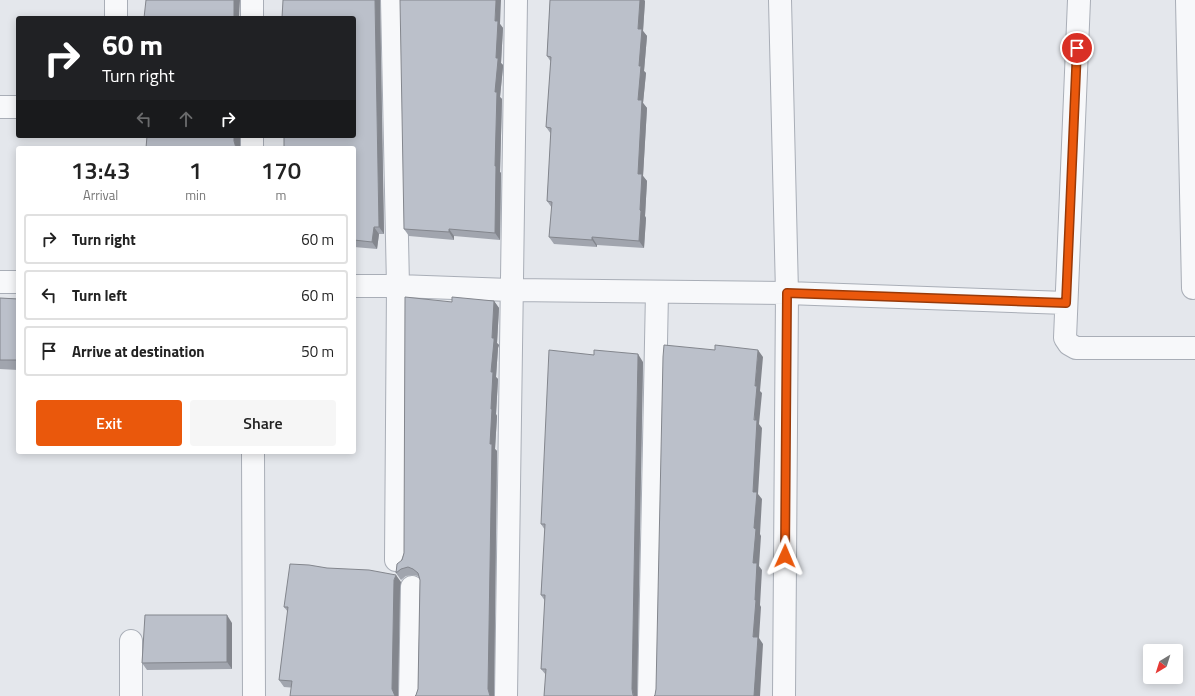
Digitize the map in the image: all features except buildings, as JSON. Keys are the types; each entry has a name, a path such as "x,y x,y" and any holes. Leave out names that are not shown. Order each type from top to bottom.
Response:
{"street":[{"path":"116,0 116,16"},
{"path":"252,0 252,16"},
{"path":"392,0 398,286 396,560"},
{"path":"506,696 516,0"},
{"path":"780,0 787,293 784,696"},
{"path":"1079,0 1065,338 1069,344 1076,348 1195,348"},
{"path":"1187,0 1193,288"},
{"path":"0,107 16,108"},
{"path":"0,282 16,282"},
{"path":"356,286 512,290 787,293 1066,303"},
{"path":"649,696 657,292"},
{"path":"252,454 254,696"},
{"path":"410,696 412,588"},
{"path":"131,640 131,696"}],"route":[{"path":"785,556 787,293 1066,303 1077,48"}]}
